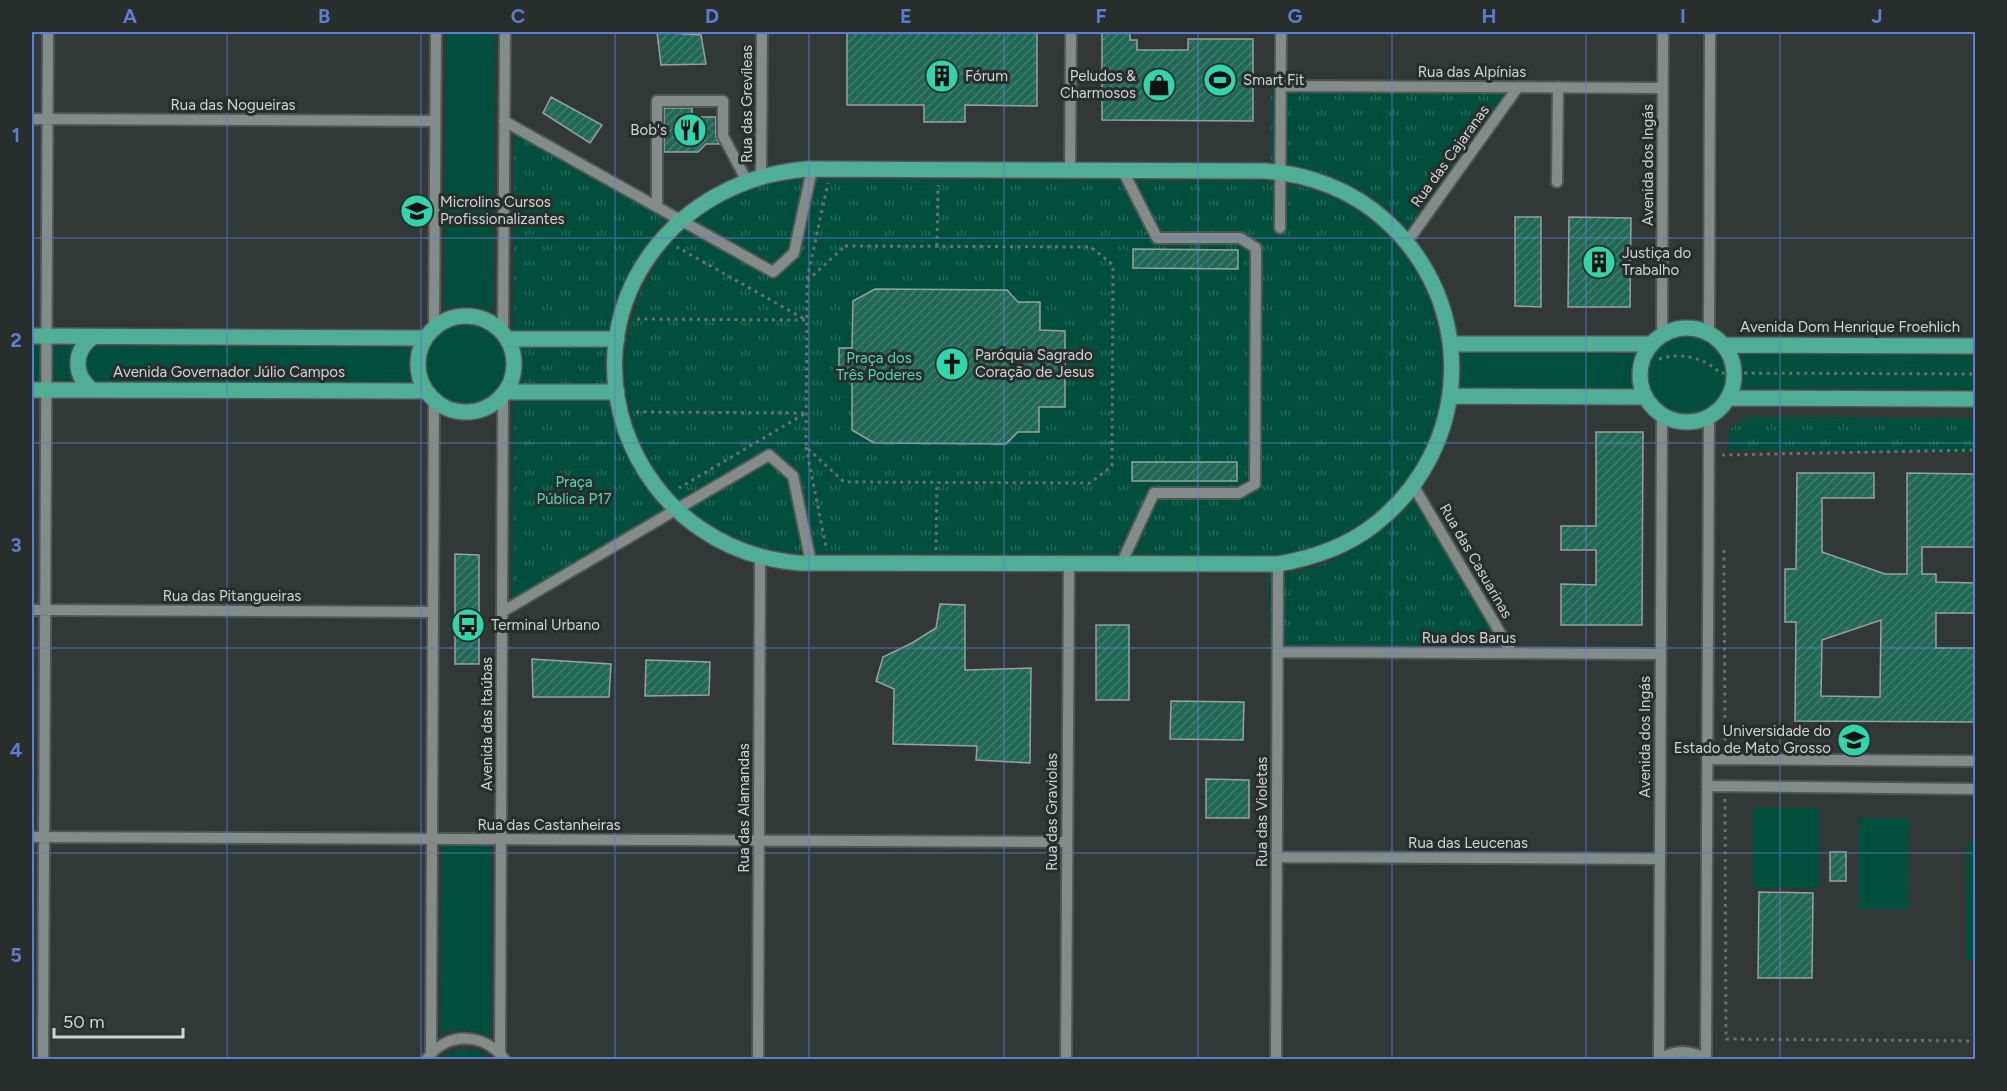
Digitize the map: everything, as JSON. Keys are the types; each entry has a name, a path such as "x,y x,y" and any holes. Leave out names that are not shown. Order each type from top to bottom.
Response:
{"main road":[{"path":"812,169 1280,172 1331,186 1376,212 1407,242 1438,293 1446,317 1451,344 1452,368 1446,420 1437,444 1413,485 1387,514 1352,540 1304,559 1278,564 811,563 786,562 760,557 735,548 712,537 676,509 640,464 629,440 616,392 615,364 621,319 642,266 662,239 681,220 716,195 754,178 789,170 812,169"},
{"path":"430,396 419,375 417,365 420,347 429,333 455,316 474,316 491,322 506,335 513,351 514,371 504,393"},
{"path":"1451,344 1656,339 1683,328 1693,328 1709,333"},
{"path":"39,336 429,333"},
{"name":"Avenida Dom Henrique Froehlich","path":"1709,333 1724,345 1732,362 1734,373"},
{"path":"506,335 617,339"},
{"path":"92,390 83,382 77,364 83,346 93,337"},
{"path":"1656,339 1641,361 1640,371 1645,397 1651,406 1662,415 1684,422 1693,422 1709,416 1717,411 1728,398 1734,373"},
{"name":"Avenida Dom Henrique Froehlich","path":"1724,345 1976,346"},
{"name":"Avenida Governador Júlio Campos","path":"39,390 430,396 449,409 468,412 487,407 504,393 616,392"},
{"path":"1450,396 1645,397"},
{"path":"1728,398 1976,399"}],"street":[{"path":"43,1059 45,610 39,336 48,32"},
{"path":"429,333 436,32"},
{"path":"505,32 506,335"},
{"name":"Rua das Grevíleas","path":"754,178 762,32"},
{"path":"1070,170 1071,32"},
{"path":"1280,228 1281,32"},
{"name":"Avenida dos Ingás","path":"1656,339 1664,32"},
{"path":"1709,333 1710,32"},
{"name":"Rua das Alpínias","path":"1280,86 1663,88"},
{"name":"Rua das Cajaranas","path":"1407,242 1518,87"},
{"path":"1557,182 1558,87"},
{"path":"657,207 657,101 723,101 723,136 754,178"},
{"name":"Rua das Nogueiras","path":"32,119 435,121"},
{"path":"504,121 773,272 794,253 812,169"},
{"path":"1121,564 1154,493 1239,493 1255,484 1256,248 1240,238 1157,238 1123,171"},
{"name":"Avenida das Itaúbas","path":"503,1056 501,840 504,393"},
{"path":"428,1056 433,612 430,396"},
{"name":"Avenida dos Ingás","path":"1659,1059 1662,415"},
{"path":"1659,1059 1684,1052 1706,1059 1709,416"},
{"path":"502,612 769,455 793,476 811,563"},
{"name":"Rua das Casuarinas","path":"1413,485 1512,653"},
{"name":"Rua das Alamandas","path":"758,1059 760,557"},
{"name":"Rua das Graviolas","path":"1066,1059 1069,564"},
{"name":"Rua das Violetas","path":"1276,1059 1278,564"},
{"name":"Rua das Pitangueiras","path":"32,610 433,612"},
{"name":"Rua dos Barus","path":"1278,652 1661,654"},
{"path":"1707,759 1976,761"},
{"path":"1707,786 1976,789"},
{"name":"Rua das Castanheiras","path":"32,837 1067,842"},
{"name":"Rua das Leucenas","path":"1277,857 1660,859"},
{"path":"428,1056 445,1042 468,1038 480,1040 503,1056"}],"path":[{"path":"830,563 806,447 806,320 807,281 832,169"},
{"path":"938,170 938,246"},
{"path":"662,239 806,320"},
{"path":"806,447 844,482 1090,483 1112,466 1113,265 1091,247 845,246 807,281"},
{"path":"621,319 806,320"},
{"path":"1734,373 1976,374"},
{"path":"620,412 806,413"},
{"path":"664,496 806,413"},
{"path":"1708,455 1976,450"},
{"path":"936,563 937,482"},
{"path":"1724,548 1725,759"},
{"path":"1725,786 1726,1040 1976,1041"}],"green space":[{"path":"446,32 495,32 493,312 481,307 469,306 444,309"},
{"path":"1271,91 1507,93 1408,229 1380,203 1346,182 1310,169 1271,162"},
{"name":"Praça Pública P17","path":"514,134 667,219 640,254 621,290 609,327 605,364 608,401 618,438 637,475 663,510 512,599 513,402 524,365 521,349 513,329"},
{"name":"Praça dos Três Poderes","path":"815,179 1264,181 1332,197 1384,232 1420,281 1439,338 1440,398 1421,455 1383,505 1324,542 1276,555 804,553 753,544 729,534 706,521 672,492 654,468 640,442 627,393 625,357 631,322 642,289 660,258 683,231 711,209 760,186"},
{"path":"466,325 481,328 498,342 505,364 502,379 488,396 466,403 451,400 434,386 427,364 430,349 444,332"},
{"path":"1687,337 1702,340 1714,348 1722,360 1725,375 1722,390 1714,402 1702,410 1687,413 1672,410 1660,402 1652,390 1649,375 1652,360 1660,348 1672,340"},
{"path":"32,346 410,348 407,366 411,382 32,380"},
{"path":"1461,353 1634,354 1630,371 1631,388 1461,387"},
{"path":"1740,354 1975,356 1975,389 1742,388 1744,370"},
{"path":"1748,417 1975,418 1975,452 1728,450 1730,429"},
{"path":"1415,499 1501,647 1270,646 1268,574 1310,568 1349,552 1384,528"},
{"path":"1753,807 1819,808 1819,888 1753,888"},
{"path":"1859,818 1909,818 1908,909 1859,909"},
{"path":"1967,842 1975,842 1975,960 1966,960"},
{"path":"442,845 491,846 491,1037 466,1030 441,1033"},
{"path":"459,1049 479,1051 492,1059 439,1059"}],"building":[{"path":"657,32 701,35 706,64 661,65"},
{"name":"Fórum","path":"847,32 1037,32 1037,106 965,105 965,122 924,122 924,105 847,105"},
{"path":"1102,32 1130,32 1130,40 1137,40 1137,50 1188,50 1188,39 1253,39 1253,121 1102,120"},
{"path":"551,97 602,125 590,143 543,113"},
{"name":"Bob's","path":"664,108 692,108 692,117 716,117 716,137 719,144 706,144 698,152 664,152"},
{"path":"1515,217 1541,217 1541,307 1515,306"},
{"name":"Justiça do Trabalho","path":"1569,217 1631,218 1630,307 1568,307"},
{"path":"1133,249 1238,250 1238,269 1133,268"},
{"name":"Paróquia Sagrado Coração de Jesus","path":"875,289 1007,290 1018,302 1040,302 1040,330 1065,331 1065,407 1039,407 1039,432 1018,432 1006,444 874,443 852,430 852,380 839,380 839,348 852,348 853,301"},
{"path":"1596,432 1643,432 1642,625 1561,625 1561,584 1596,585 1596,550 1561,550 1561,526 1596,526"},
{"path":"1132,462 1237,462 1237,481 1132,481"},
{"path":"1797,473 1874,473 1874,498 1822,498 1822,552 1885,574 1907,574 1907,473 1976,474 1976,547 1922,547 1922,574 1936,574 1936,582 1976,583 1976,613 1936,613 1936,648 1976,648 1976,722 1795,721 1796,622 1785,622 1785,569 1796,569","holes":["1881,620 1880,697 1821,696 1822,640"]},
{"path":"455,554 479,555 479,664 455,664"},
{"path":"940,604 965,605 965,670 1031,668 1030,763 976,760 977,746 893,744 894,689 876,681 883,657 936,628"},
{"path":"1096,625 1129,625 1129,700 1096,700"},
{"path":"532,659 611,664 609,697 533,697"},
{"path":"646,660 710,662 709,695 645,696"},
{"path":"1171,701 1244,702 1243,740 1170,739"},
{"path":"1206,779 1249,780 1249,818 1206,818"},
{"path":"1830,852 1846,852 1846,881 1830,881"},
{"path":"1759,892 1813,893 1812,978 1758,978"}],"place":[{"name":"Fórum","path":"942,76"},
{"name":"Smart Fit","path":"1220,80"},
{"name":"Peludos & Charmosos","path":"1159,85"},
{"name":"Bob's","path":"690,130"},
{"name":"Microlins Cursos Profissionalizantes","path":"417,211"},
{"name":"Justiça do Trabalho","path":"1599,262"},
{"name":"Paróquia Sagrado Coração de Jesus","path":"952,364"},
{"name":"Terminal Urbano","path":"468,625"},
{"name":"Universidade do Estado de Mato Grosso","path":"1854,740"}]}
